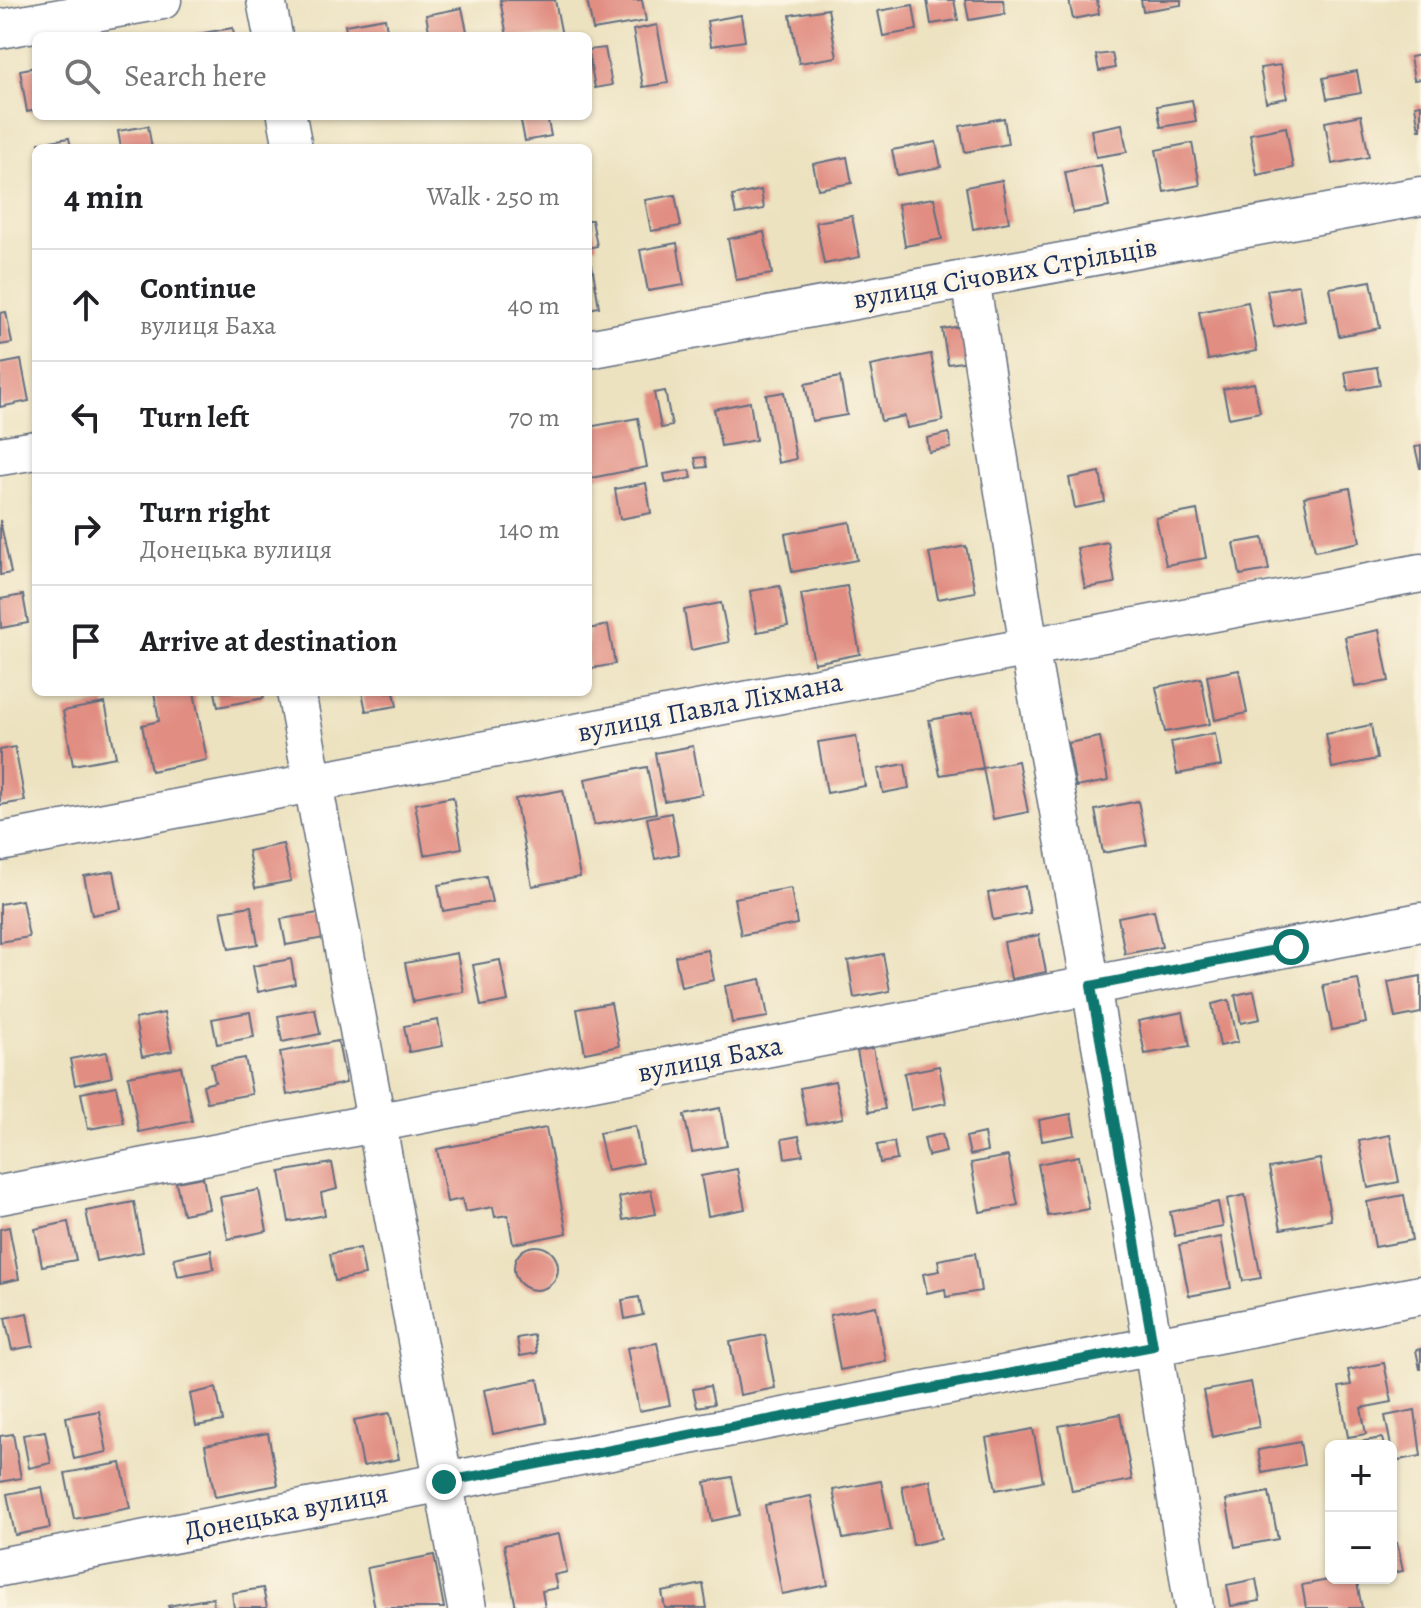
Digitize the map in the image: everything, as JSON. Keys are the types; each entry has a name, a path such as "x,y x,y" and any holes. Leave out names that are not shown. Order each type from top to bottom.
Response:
{"street":[{"path":"0,29 162,0"},
{"path":"266,0 272,32"},
{"path":"288,120 292,144"},
{"name":"вулиця Січових Стрільців","path":"592,348 1421,196"},
{"path":"970,279 1029,647 1153,1346 1194,1608"},
{"path":"0,456 32,451"},
{"name":"вулиця Павла Ліхмана","path":"0,842 1421,573"},
{"path":"297,696 467,1608"},
{"name":"вулиця Баха","path":"0,1195 1421,922"},
{"name":"Донецька вулиця","path":"0,1567 1421,1295"}],"building":[{"path":"500,0 555,0 561,32 506,32"},
{"path":"587,0 642,0 646,21 593,30"},
{"path":"927,0 954,0 958,20 931,24"},
{"path":"965,0 1003,0 1005,14 969,20"},
{"path":"1069,0 1097,0 1099,14 1073,19"},
{"path":"1141,0 1181,0 1181,5 1143,11"},
{"path":"913,5 917,30 883,36 878,11"},
{"path":"462,8 467,32 429,32 426,15"},
{"path":"828,9 837,57 799,63 790,15"},
{"path":"741,15 745,41 711,46 707,21"},
{"path":"385,18 387,32 346,32 345,25"},
{"path":"657,25 668,83 643,87 633,30"},
{"path":"233,28 234,32 209,32"},
{"path":"605,48 612,85 595,88 592,50"},
{"path":"1112,53 1115,68 1099,71 1096,55"},
{"path":"1421,55 1421,79 1414,80 1410,57"},
{"path":"1281,65 1287,98 1266,102 1260,68"},
{"path":"32,68 32,111 27,112 20,70"},
{"path":"1357,71 1361,93 1327,99 1323,78"},
{"path":"1192,100 1196,121 1161,127 1157,106"},
{"path":"1421,104 1421,130 1419,130 1415,105"},
{"path":"1361,115 1369,157 1332,164 1325,122"},
{"path":"1004,118 1008,144 965,152 960,126"},
{"path":"521,120 548,120 551,136 525,141"},
{"path":"1122,124 1127,152 1096,157 1091,130"},
{"path":"148,126 151,144 120,144 118,131"},
{"path":"1286,127 1293,168 1257,175 1250,134"},
{"path":"69,138 70,144 39,144"},
{"path":"936,142 941,167 897,175 892,150"},
{"path":"1192,143 1200,185 1164,192 1156,150"},
{"path":"847,157 852,183 818,189 813,164"},
{"path":"1101,165 1109,207 1073,213 1065,172"},
{"path":"1002,180 1009,222 973,229 966,187"},
{"path":"761,190 764,209 736,214 732,196"},
{"path":"675,195 681,226 651,231 645,200"},
{"path":"934,198 942,239 905,246 898,204"},
{"path":"852,216 860,257 824,264 816,222"},
{"path":"592,220 597,246 592,247"},
{"path":"764,232 772,274 736,280 728,239"},
{"path":"677,243 684,285 648,291 640,250"},
{"path":"592,265 599,307 592,308"},
{"path":"1371,281 1380,328 1339,336 1330,288"},
{"path":"1299,285 1305,321 1274,327 1267,290"},
{"path":"1248,302 1257,351 1208,360 1199,312"},
{"path":"6,312 12,343 0,345 0,313"},
{"path":"962,326 969,361 948,364 942,329"},
{"path":"931,354 943,421 907,428 905,416 881,421 870,366"},
{"path":"21,360 29,401 0,407 0,364"},
{"path":"1377,367 1380,385 1348,391 1345,372"},
{"path":"840,377 847,415 812,421 805,384"},
{"path":"1254,383 1260,412 1229,418 1223,389"},
{"path":"665,391 672,426 661,428 654,393"},
{"path":"784,392 796,459 778,463 766,395"},
{"path":"750,402 756,440 721,446 714,409"},
{"path":"638,418 647,467 592,478 592,426"},
{"path":"949,433 951,448 929,452 927,438"},
{"path":"1421,446 1421,468 1420,468 1415,447"},
{"path":"705,457 707,467 697,468 695,458"},
{"path":"690,470 692,478 666,483 664,474"},
{"path":"1100,472 1105,502 1075,508 1069,478"},
{"path":"646,483 651,513 620,519 615,489"},
{"path":"1350,488 1360,542 1315,551 1304,497"},
{"path":"1197,510 1206,558 1166,565 1156,518"},
{"path":"0,520 11,573 0,575"},
{"path":"850,522 857,560 792,572 785,534"},
{"path":"1263,538 1269,570 1240,575 1234,543"},
{"path":"1108,542 1115,583 1085,588 1077,548"},
{"path":"966,546 975,592 938,599 929,553"},
{"path":"780,586 788,626 757,632 750,591"},
{"path":"847,586 860,654 814,663 801,594"},
{"path":"23,595 28,623 1,628 0,599"},
{"path":"721,603 729,642 691,650 684,610"},
{"path":"608,625 615,664 592,668 592,628"},
{"path":"1379,630 1389,681 1355,687 1345,637"},
{"path":"1239,670 1247,713 1215,720 1207,676"},
{"path":"1201,678 1210,724 1165,732 1156,687"},
{"path":"155,696 195,696 207,760 151,771 142,725 159,721"},
{"path":"216,696 264,698 218,707"},
{"path":"363,696 395,696 397,706 366,711"},
{"path":"105,703 116,757 73,765 63,711"},
{"path":"973,712 983,768 940,775 929,720"},
{"path":"1371,725 1377,759 1332,768 1326,734"},
{"path":"1215,733 1221,766 1177,774 1171,742"},
{"path":"856,736 865,786 827,793 818,742"},
{"path":"1100,737 1108,781 1076,787 1068,743"},
{"path":"693,746 702,794 664,801 655,753"},
{"path":"15,747 25,801 0,805 0,750"},
{"path":"1018,761 1028,812 993,819 983,768"},
{"path":"905,764 909,788 883,793 878,769"},
{"path":"647,767 656,813 594,825 585,779"},
{"path":"563,790 580,877 532,886 515,799"},
{"path":"453,797 462,848 424,855 415,804"},
{"path":"1138,801 1147,845 1103,853 1095,810"},
{"path":"671,813 679,854 655,859 647,818"},
{"path":"283,844 291,881 255,888 248,851"},
{"path":"114,871 121,909 92,915 84,876"},
{"path":"486,876 492,902 443,911 438,885"},
{"path":"1025,886 1030,913 993,920 988,893"},
{"path":"791,888 797,924 741,935 734,898"},
{"path":"22,900 29,937 0,942 0,904"},
{"path":"251,906 258,944 229,949 221,911"},
{"path":"1154,910 1162,947 1125,954 1118,917"},
{"path":"319,913 324,938 286,945 281,919"},
{"path":"1039,935 1046,972 1011,979 1004,942"},
{"path":"708,950 714,980 681,987 675,956"},
{"path":"457,953 464,992 413,1002 405,963"},
{"path":"883,954 890,991 854,998 848,961"},
{"path":"291,959 295,984 258,992 253,966"},
{"path":"500,960 508,1001 481,1006 473,965"},
{"path":"1421,976 1421,1013 1395,1018 1388,982"},
{"path":"761,979 768,1017 732,1023 725,986"},
{"path":"1358,979 1366,1023 1332,1030 1323,985"},
{"path":"1254,991 1260,1019 1241,1023 1235,995"},
{"path":"1229,1000 1238,1042 1220,1046 1212,1004"},
{"path":"611,1003 619,1046 585,1053 577,1009"},
{"path":"315,1009 320,1034 282,1042 278,1016"},
{"path":"250,1012 254,1037 217,1044 212,1019"},
{"path":"1183,1012 1190,1046 1145,1054 1138,1021"},
{"path":"164,1013 172,1051 142,1057 135,1019"},
{"path":"438,1020 443,1046 409,1052 404,1026"},
{"path":"338,1041 346,1083 287,1095 280,1052"},
{"path":"873,1048 885,1109 869,1112 857,1051"},
{"path":"107,1052 112,1077 75,1085 70,1059"},
{"path":"245,1058 252,1094 207,1102 203,1085 215,1082 211,1064"},
{"path":"181,1066 192,1121 139,1132 128,1076"},
{"path":"939,1066 946,1103 911,1110 904,1073"},
{"path":"835,1081 843,1118 807,1125 800,1088"},
{"path":"116,1086 124,1123 88,1129 81,1093"},
{"path":"720,1108 727,1146 692,1152 684,1115"},
{"path":"1071,1114 1075,1135 1042,1141 1039,1120"},
{"path":"635,1126 642,1163 607,1170 599,1133"},
{"path":"546,1128 567,1233 513,1244 508,1215 495,1217 493,1207 465,1212 462,1199 447,1202 437,1149"},
{"path":"984,1133 987,1151 970,1155 966,1137"},
{"path":"942,1134 946,1152 928,1156 924,1138"},
{"path":"1390,1135 1399,1182 1368,1188 1359,1141"},
{"path":"799,1136 803,1155 785,1158 782,1139"},
{"path":"894,1142 897,1160 880,1163 877,1145"},
{"path":"1008,1156 1018,1205 980,1212 971,1163"},
{"path":"1079,1156 1089,1209 1048,1216 1038,1164"},
{"path":"1320,1159 1331,1220 1281,1229 1269,1168"},
{"path":"332,1163 337,1189 321,1193 325,1215 289,1222 280,1172"},
{"path":"737,1169 745,1209 708,1216 701,1176"},
{"path":"203,1177 209,1209 183,1214 176,1182"},
{"path":"259,1190 267,1231 228,1239 220,1197"},
{"path":"651,1190 656,1214 623,1220 619,1197"},
{"path":"1245,1195 1261,1278 1243,1281 1227,1199"},
{"path":"1404,1195 1412,1240 1375,1247 1367,1202"},
{"path":"134,1202 143,1252 96,1261 86,1211"},
{"path":"1218,1202 1223,1227 1175,1236 1170,1212"},
{"path":"68,1222 76,1260 42,1266 35,1229"},
{"path":"9,1227 19,1279 0,1283 0,1229"},
{"path":"1221,1237 1231,1288 1189,1296 1179,1245"},
{"path":"536,1246 552,1252 558,1268 552,1284 536,1290 520,1284 514,1268 520,1252"},
{"path":"360,1248 365,1275 335,1281 330,1254"},
{"path":"211,1250 214,1269 178,1276 174,1258"},
{"path":"975,1253 981,1291 946,1297 945,1289 927,1293 923,1274 940,1271 938,1260"},
{"path":"639,1297 643,1315 625,1319 622,1300"},
{"path":"876,1306 886,1361 840,1370 830,1315"},
{"path":"27,1313 33,1346 12,1350 5,1318"},
{"path":"534,1335 537,1353 520,1356 517,1338"},
{"path":"765,1335 775,1388 740,1395 730,1342"},
{"path":"657,1343 670,1405 639,1411 627,1348"},
{"path":"1421,1349 1421,1369 1420,1369 1416,1350"},
{"path":"1384,1363 1392,1402 1361,1408 1366,1434 1348,1437 1339,1387 1351,1385 1348,1370"},
{"path":"538,1379 547,1423 493,1434 484,1390"},
{"path":"1251,1382 1259,1427 1212,1437 1203,1391"},
{"path":"710,1386 714,1404 697,1407 693,1389"},
{"path":"216,1388 223,1421 196,1426 190,1394"},
{"path":"1415,1410 1421,1456 1397,1460 1397,1440 1390,1440 1385,1416"},
{"path":"99,1411 107,1452 74,1459 66,1417"},
{"path":"390,1413 399,1459 363,1466 354,1420"},
{"path":"1120,1414 1132,1480 1072,1491 1059,1426"},
{"path":"1033,1429 1043,1481 996,1490 986,1438"},
{"path":"45,1431 51,1463 29,1468 23,1435"},
{"path":"268,1433 278,1485 215,1497 205,1445"},
{"path":"13,1434 21,1478 0,1482 0,1436"},
{"path":"1300,1442 1304,1465 1262,1473 1258,1450"},
{"path":"121,1463 130,1508 74,1519 65,1473"},
{"path":"732,1477 740,1515 712,1521 705,1482"},
{"path":"930,1480 941,1539 913,1545 902,1486"},
{"path":"881,1481 891,1530 843,1539 833,1490"},
{"path":"42,1487 50,1528 15,1535 7,1494"},
{"path":"1269,1492 1278,1539 1235,1547 1226,1500"},
{"path":"811,1496 828,1585 782,1594 765,1505"},
{"path":"559,1534 567,1572 554,1575 557,1588 542,1591 545,1608 516,1608 504,1545"},
{"path":"1397,1543 1403,1571 1397,1572"},
{"path":"434,1555 444,1608 375,1608 367,1568"},
{"path":"1256,1579 1260,1601 1231,1606 1227,1585"},
{"path":"1325,1581 1325,1584 1357,1584 1362,1608 1306,1608 1302,1585"},
{"path":"703,1584 707,1608 665,1608 662,1592"},
{"path":"263,1588 267,1608 234,1608 232,1593"},
{"path":"213,1598 214,1608 168,1606"}],"route":[{"path":"444,1482 1153,1346 1091,986 1291,947"}]}
